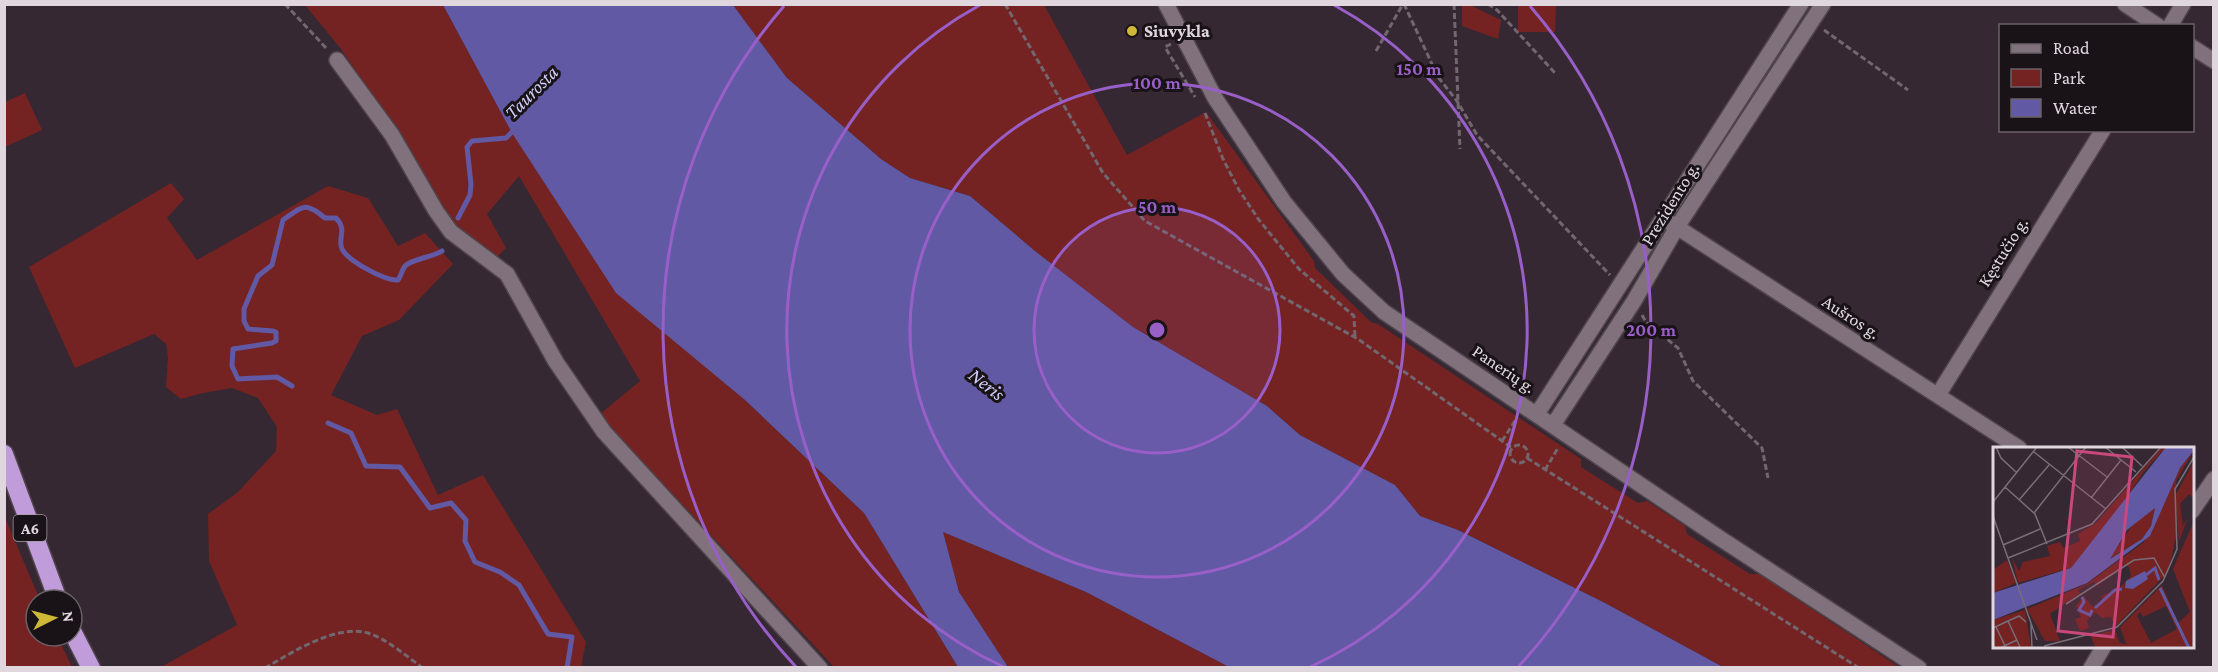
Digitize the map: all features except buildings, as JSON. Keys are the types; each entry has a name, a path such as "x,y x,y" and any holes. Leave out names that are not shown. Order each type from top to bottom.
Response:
{"highway":[{"name":"A6","path":"4,454 54,588"},
{"path":"81,648 91,668"}],"street":[{"name":"Panerių g.","path":"1166,4 1215,98 1284,202 1343,274 1384,312 1718,537 1920,668"},
{"name":"Prezidento g.","path":"1531,410 1619,285 1801,4"},
{"name":"Prezidento g.","path":"1553,425 1634,301 1677,227 1823,4"},
{"path":"2125,4 2155,24"},
{"path":"2171,24 2183,4"},
{"path":"2194,48 2214,61"},
{"path":"338,60 392,135 436,211 451,232 507,274 556,362 604,432 688,521 820,668"},
{"name":"Kęstučio g.","path":"1938,395 2102,132"},
{"name":"Aušros g.","path":"1661,218 2017,447"},
{"path":"2194,509 2214,478"},
{"path":"2091,668 2103,648"}],"path":[{"path":"285,4 338,60"},
{"path":"1005,4 1103,173 1145,221 1355,337 1512,448"},
{"path":"1376,51 1404,4"},
{"path":"1404,4 1438,77 1457,101 1477,135 1619,285"},
{"path":"1454,4 1460,149"},
{"path":"1488,4 1497,10 1555,73"},
{"path":"1812,21 1908,90"},
{"path":"1183,39 1165,47 1199,103"},
{"path":"1204,112 1223,159 1239,190 1299,269 1354,316 1355,337"},
{"path":"1634,301 1646,322 1678,348 1693,381 1762,448 1768,478"},
{"path":"1502,441 1531,410"},
{"path":"1545,470 1566,434"},
{"path":"1512,448 1524,446 1528,454 1527,458"},
{"path":"1512,448 1511,455 1514,461 1521,462 1527,458"},
{"path":"1527,458 1859,668"},
{"path":"265,668 329,636 354,630 370,634 423,668"}],"green space":[{"path":"305,5 443,5 512,133 745,400 864,513 958,667 834,667 599,415 640,381 519,176 487,214 506,248 497,257 450,221 394,127 341,49"},
{"path":"733,5 1044,5 1127,155 1206,112 1314,261 1315,268 1372,323 1378,324 1581,459 1581,467 1638,503 1647,501 1685,526 1687,534 1750,574 1759,574 1899,667 1723,667 1605,603 1458,530 1420,516 1395,485 1300,435 1267,406 1133,327 1035,251 970,196 910,178 881,159 787,78"},
{"path":"1462,5 1470,5 1501,20 1498,39 1462,26"},
{"path":"1518,5 1556,5 1555,32 1518,32"},
{"path":"25,93 42,130 5,147 5,102"},
{"path":"171,183 184,199 167,218 197,260 328,186 368,198 398,246 425,233 453,264 399,320 362,336 331,395 377,415 397,409 438,495 483,475 586,642 581,667 161,667 237,625 209,561 208,514 238,492 276,451 277,427 258,398 232,388 181,399 166,387 168,358 166,344 154,334 75,368 29,267"},
{"path":"4,515 35,588 24,588 24,648 63,648 72,667 5,667"},
{"path":"943,532 1086,592 1229,667 1008,667 959,592"}],"water":[{"name":"Neris","path":"443,5 733,5 787,78 881,159 910,178 970,196 1035,251 1133,327 1267,406 1300,435 1395,485 1420,516 1458,530 1605,603 1723,667 1229,667 1086,592 943,532 959,592 1008,667 958,667 864,513 745,400 616,293 512,133"}],"waterway":[{"name":"Taurosta","path":"458,218 470,195 467,147 472,141 506,138 515,129"},
{"name":"Taurosta","path":"292,386 277,377 238,379 232,366 233,349 276,341 276,332 248,329 244,321 244,309 258,276 272,265 283,220 304,207 313,209 325,218 336,218 341,226 341,245 346,254 367,269 392,279 398,280 408,264 442,251"},
{"name":"Taurosta","path":"328,423 351,433 366,466 400,467 430,508 451,503 466,520 465,541 475,562 500,572 519,585 548,634 572,637 567,668"}],"place":[{"name":"Siuvykla","path":"1132,31"}]}
